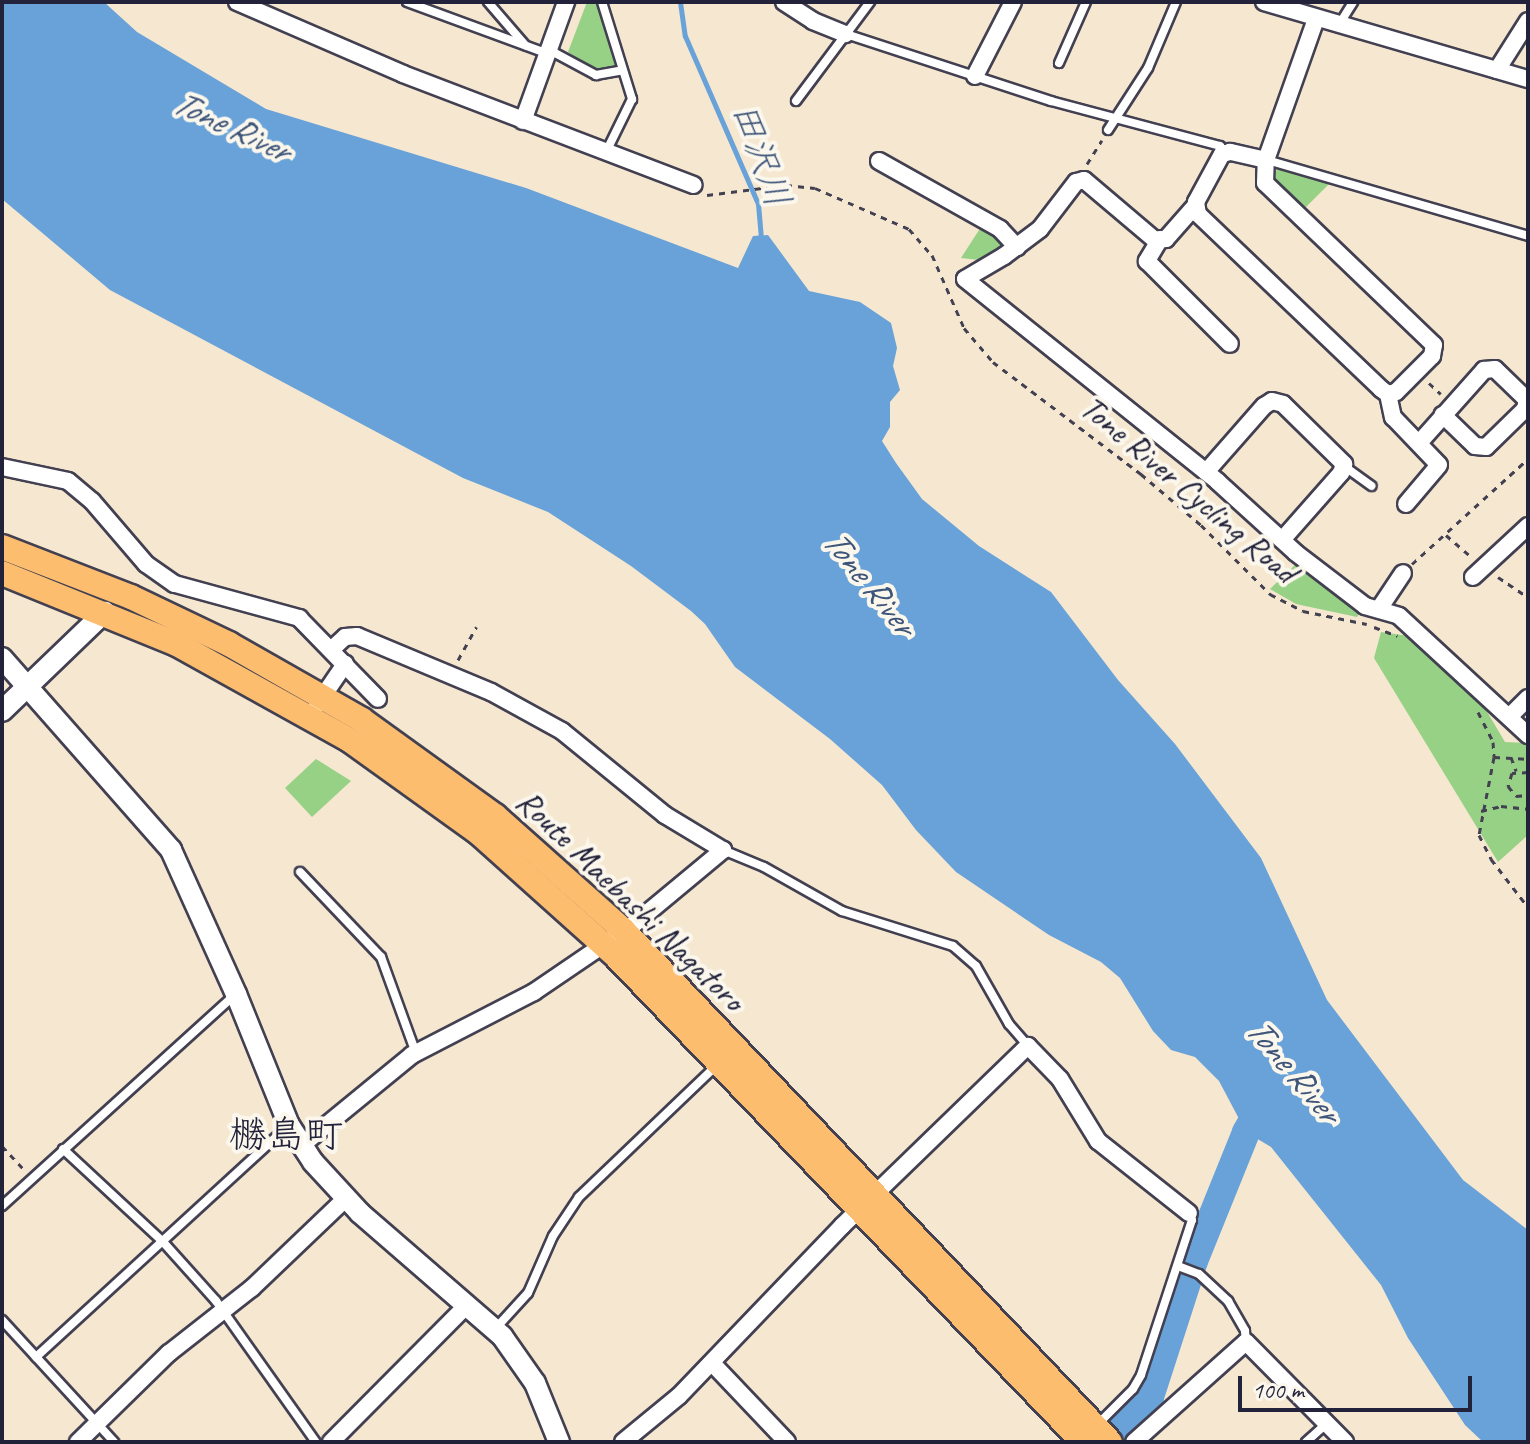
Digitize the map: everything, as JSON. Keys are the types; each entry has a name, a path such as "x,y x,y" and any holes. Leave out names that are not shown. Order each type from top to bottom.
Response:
{"main road":[{"name":"Route Maebashi Nagatoro","path":"2,547 145,604 229,644 316,706 363,750 614,937 1091,1437"},
{"name":"Route Maebashi Nagatoro","path":"2,573 105,612 316,706"},
{"name":"Route Maebashi Nagatoro","path":"614,937 719,1063 869,1201"}],"street":[{"path":"237,2 290,27 523,121 694,185"},
{"path":"523,121 566,2"},
{"path":"784,2 813,21 846,34"},
{"path":"975,76 1013,2"},
{"path":"1264,2 1528,79"},
{"path":"1316,19 1266,160 1265,183 1434,345 1432,356 1418,371 1400,390 1388,394"},
{"path":"1497,70 1528,21"},
{"path":"1266,160 1225,153 1195,206 1166,239 1155,240 1084,180 1076,182 1040,229 965,279 1206,472 1282,540 1365,606 1391,611 1405,620 1528,735"},
{"path":"879,161 1000,229 1017,247"},
{"path":"1195,206 1198,214 1388,394 1389,411 1436,461 1439,470 1406,504"},
{"path":"1160,239 1147,261 1230,344"},
{"path":"1419,443 1448,410 1484,370 1495,369 1527,400 1525,409 1486,447 1475,446 1448,410"},
{"path":"1206,472 1272,401 1283,404 1342,459 1344,466 1282,540"},
{"path":"2,467 68,481 92,501 155,572 175,584 292,614 378,699"},
{"path":"1478,572 1528,526"},
{"path":"1379,609 1403,573"},
{"path":"2,711 105,612"},
{"path":"302,1145 416,1053 527,996 614,937 723,850 665,815 562,731 451,674 357,636 345,637 331,650"},
{"path":"2,658 171,850 236,994 289,1125 302,1145 345,1199 495,1329 535,1383 559,1442"},
{"path":"316,706 345,664"},
{"path":"1509,717 1528,698"},
{"path":"623,1442 668,1407 869,1201 1028,1046 1060,1079 1098,1141 1189,1213"},
{"path":"78,1442 169,1353 267,1275 345,1199"},
{"path":"331,1442 467,1305"},
{"path":"1134,1442 1246,1342 1345,1442"},
{"path":"712,1363 787,1442"}],"lane":[{"path":"407,2 548,54 566,57 596,75 623,70"},
{"path":"488,2 526,46"},
{"path":"602,2 632,99 606,152"},
{"path":"796,101 870,2"},
{"path":"1059,63 1086,2"},
{"path":"1108,130 1120,116 1148,68 1176,2"},
{"path":"1340,23 1353,2"},
{"path":"846,34 1051,101 1120,116 1220,146 1225,153"},
{"path":"1266,160 1528,236"},
{"path":"1344,466 1372,486"},
{"path":"723,850 764,867 842,911 953,946 976,966 1009,1024 1028,1046"},
{"path":"300,872 381,957 416,1053"},
{"path":"2,1206 236,994"},
{"path":"495,1329 528,1293 557,1228 579,1197 719,1063"},
{"path":"36,1357 289,1125"},
{"path":"63,1149 161,1240 223,1310 316,1442"},
{"path":"1091,1437 1133,1389 1141,1375 1182,1267 1192,1220 1189,1213"},
{"path":"1182,1267 1199,1274 1228,1301 1245,1331 1246,1342"},
{"path":"2,1320 114,1442"},
{"path":"1306,1442 1326,1424"}],"path":[{"path":"1076,182 1108,130"},
{"name":"Tone River Cycling Road","path":"719,194 786,185 826,192 899,223 918,236 937,264 964,328 985,355 1141,474 1216,540 1270,594 1293,608 1368,624 1404,641"},
{"path":"1418,371 1448,410"},
{"path":"1403,573 1528,459"},
{"path":"1446,535 1478,572 1528,597"},
{"path":"451,674 476,627"},
{"path":"1475,708 1487,726 1494,757 1481,811 1479,835 1484,848 1528,907"},
{"path":"1494,757 1528,759"},
{"path":"1511,757 1516,771"},
{"path":"1516,771 1528,772"},
{"path":"1516,771 1508,781 1509,790 1516,796 1528,795"},
{"path":"1481,811 1501,806 1528,809"},
{"path":"2,1146 32,1177"}],"green space":[{"path":"587,2 596,2 617,66 595,71 568,52"},
{"path":"1277,169 1330,183 1302,211 1276,186 1272,178"},
{"path":"981,227 1005,244 979,260 961,258"},
{"path":"1298,562 1360,612 1357,617 1296,604 1270,589"},
{"path":"1381,632 1409,636 1480,700 1505,742 1528,743 1528,835 1498,862 1374,658"},
{"path":"316,759 351,781 312,817 285,788"}],"water":[{"name":"Tone River","path":"2,2 104,2 137,32 266,109 526,188 738,268 753,236 768,235 809,291 860,302 891,323 897,348 893,366 900,390 890,402 890,427 882,441 896,463 922,499 979,546 1051,592 1118,680 1175,744 1261,858 1327,1000 1463,1180 1528,1230 1528,1442 1483,1442 1465,1425 1408,1338 1381,1285 1271,1147 1246,1132 1219,1081 1195,1057 1171,1050 1153,1031 1120,978 1101,962 1049,935 956,872 916,830 882,785 830,739 735,667 705,624 691,611 631,566 548,512 463,478 110,290 2,199"}],"waterway":[{"name":"田沢川","path":"680,2 685,36 758,204 761,237"},
{"path":"1103,1442 1150,1397 1194,1261 1246,1132 1265,1099"}],"district":[{"name":"橳島町","path":"286,1135"}]}
